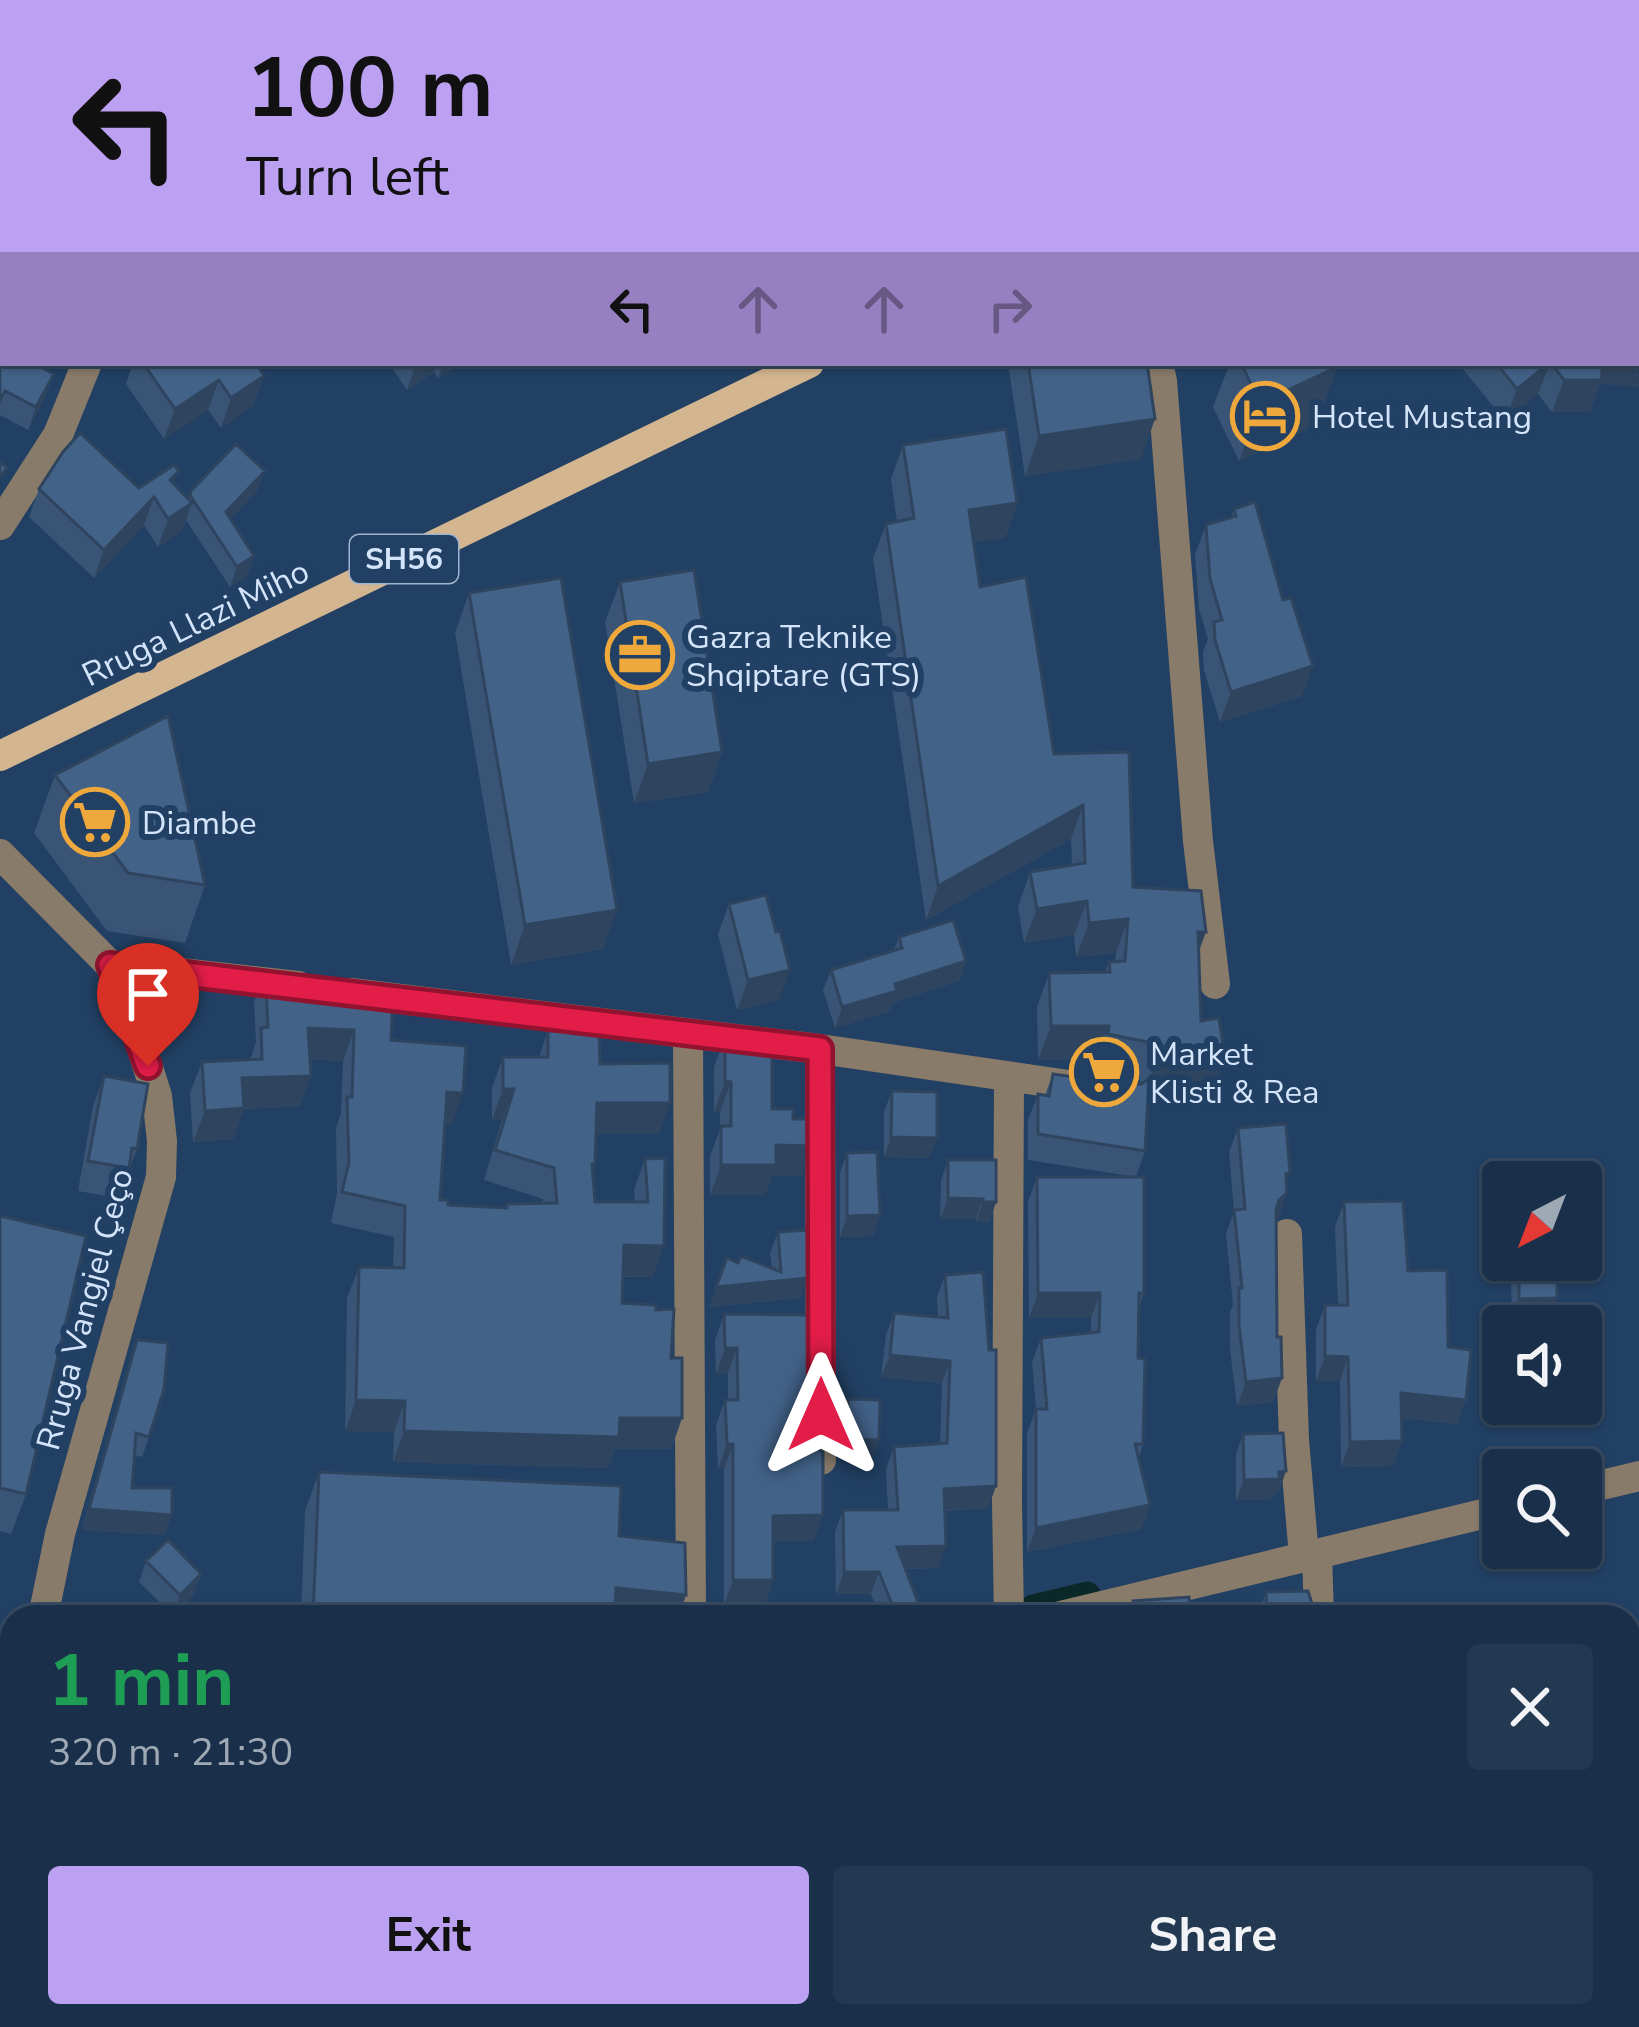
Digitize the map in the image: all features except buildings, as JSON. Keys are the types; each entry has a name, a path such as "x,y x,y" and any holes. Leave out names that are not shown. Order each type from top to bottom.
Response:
{"main road":[{"name":"Rruga Llazi Miho","path":"0,756 803,366"}],"street":[{"path":"0,525 58,435 86,366"},
{"path":"1159,366 1198,841 1215,984"},
{"name":"Rruga Vangjel Çeço","path":"0,854 110,965 157,1096 162,1142 161,1178 60,1534 46,1605"},
{"path":"110,965 820,1049 1125,1092"},
{"path":"688,1035 692,1605"},
{"path":"820,1049 821,1460"},
{"path":"1010,1077 1010,1605"},
{"path":"1287,1234 1294,1440 1317,1605"},
{"path":"1602,1485 1639,1476"},
{"path":"1105,1605 1482,1514"}],"waterway":[{"path":"1045,1605 1087,1595"}],"place":[{"name":"Hotel Mustang","path":"1265,416"},
{"name":"Gazra Teknike Shqiptare (GTS)","path":"640,655"},
{"name":"Diambe","path":"95,822"},
{"name":"Market Klisti & Rea","path":"1104,1072"}],"route":[{"path":"148,1066 110,965 820,1049 821,1415"}]}
